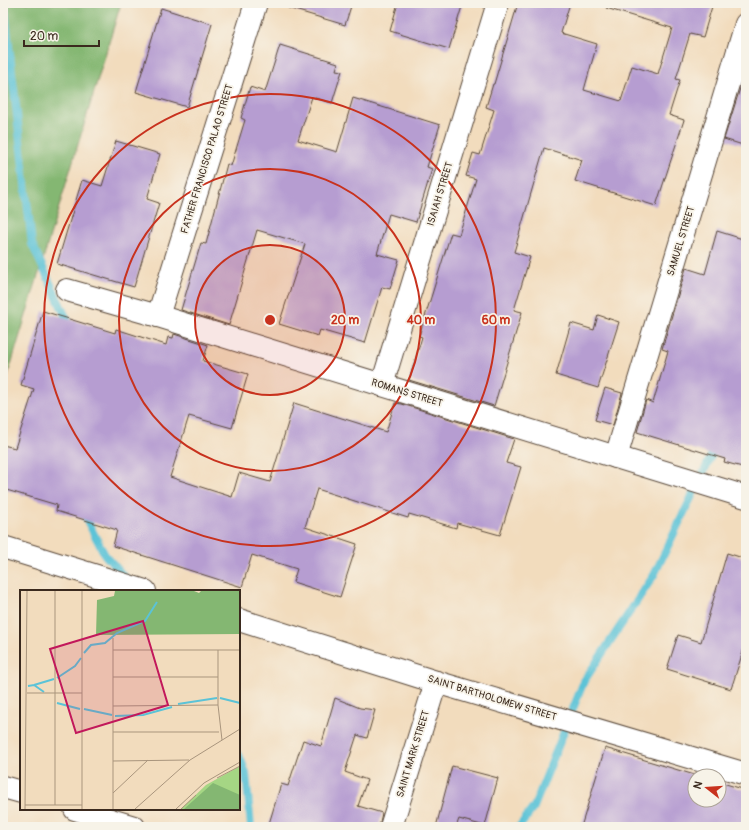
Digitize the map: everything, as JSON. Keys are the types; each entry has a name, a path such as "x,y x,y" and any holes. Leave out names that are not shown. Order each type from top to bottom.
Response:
{"street":[{"name":"FATHER FRANCISCO PALAO STREET","path":"158,316 256,3"},
{"name":"ISAIAH STREET","path":"382,385 498,3"},
{"name":"SAMUEL STREET","path":"616,457 746,24"},
{"name":"ROMANS STREET","path":"68,290 158,316 746,497"},
{"path":"3,547 142,590"},
{"name":"SAINT BARTHOLOMEW STREET","path":"240,620 436,682 746,774"},
{"name":"SAINT MARK STREET","path":"391,827 436,682"},
{"path":"3,787 20,792"},
{"path":"78,810 134,827"}],"green space":[{"path":"3,3 121,3 3,391"}],"building":[{"path":"288,3 352,3 345,25 288,8"},
{"path":"398,3 463,3 449,49 390,31"},
{"path":"518,3 570,3 561,33 597,44 584,90 621,101 632,66 658,74 672,28 606,8 607,3 713,3 703,37 690,34 676,79 680,80 669,115 684,120 656,206 575,181 582,160 544,148 514,252 530,257 514,310 522,312 494,406 409,380 422,337 419,336 451,233 459,235 476,179 466,176 473,153 480,155 494,110 486,107"},
{"path":"161,8 212,24 187,107 136,92"},
{"path":"280,45 338,63 336,70 342,71 332,103 312,97 298,140 337,152 353,98 440,125 427,167 432,169 416,222 389,214 377,254 399,260 390,289 382,287 365,343 320,330 318,336 279,324 305,244 257,230 229,325 181,310 201,243 206,244 227,164 231,166 245,120 241,118 250,87 265,92"},
{"path":"743,79 746,79 746,146 724,139"},
{"path":"116,141 160,154 147,199 159,203 134,287 57,264 82,180 102,186"},
{"path":"717,231 746,240 746,468 724,462 725,459 637,432 646,400 653,403 668,351 662,349 686,268 705,274"},
{"path":"43,311 115,333 116,329 166,345 168,337 173,338 174,334 208,345 203,361 248,374 232,428 189,416 170,477 232,497 239,473 270,482 294,403 386,432 395,403 402,404 514,439 506,463 521,467 500,535 457,523 456,528 409,514 408,518 317,489 305,527 357,544 340,597 293,582 297,569 252,555 242,587 113,546 117,530 56,511 57,505 3,489 3,445 15,448 34,389 21,385"},
{"path":"598,315 619,322 598,388 556,375 571,323 594,330"},
{"path":"605,388 622,393 613,425 595,420"},
{"path":"727,553 746,559 746,642 731,689 667,669 678,635 701,642"},
{"path":"335,698 360,708 375,710 367,738 357,735 345,772 367,780 358,806 382,813 379,827 268,827 281,784 288,786 303,740 321,746"},
{"path":"605,748 687,773 687,808 727,808 727,784 746,790 746,827 581,827"},
{"path":"452,766 498,778 485,826 459,819 456,827 436,827"}],"waterway":[{"path":"4,3 32,244 71,328"},
{"path":"519,827 534,807 584,681 654,575 716,446"},
{"path":"82,511 105,555 127,580"},
{"path":"240,758 246,773 251,827"}]}
